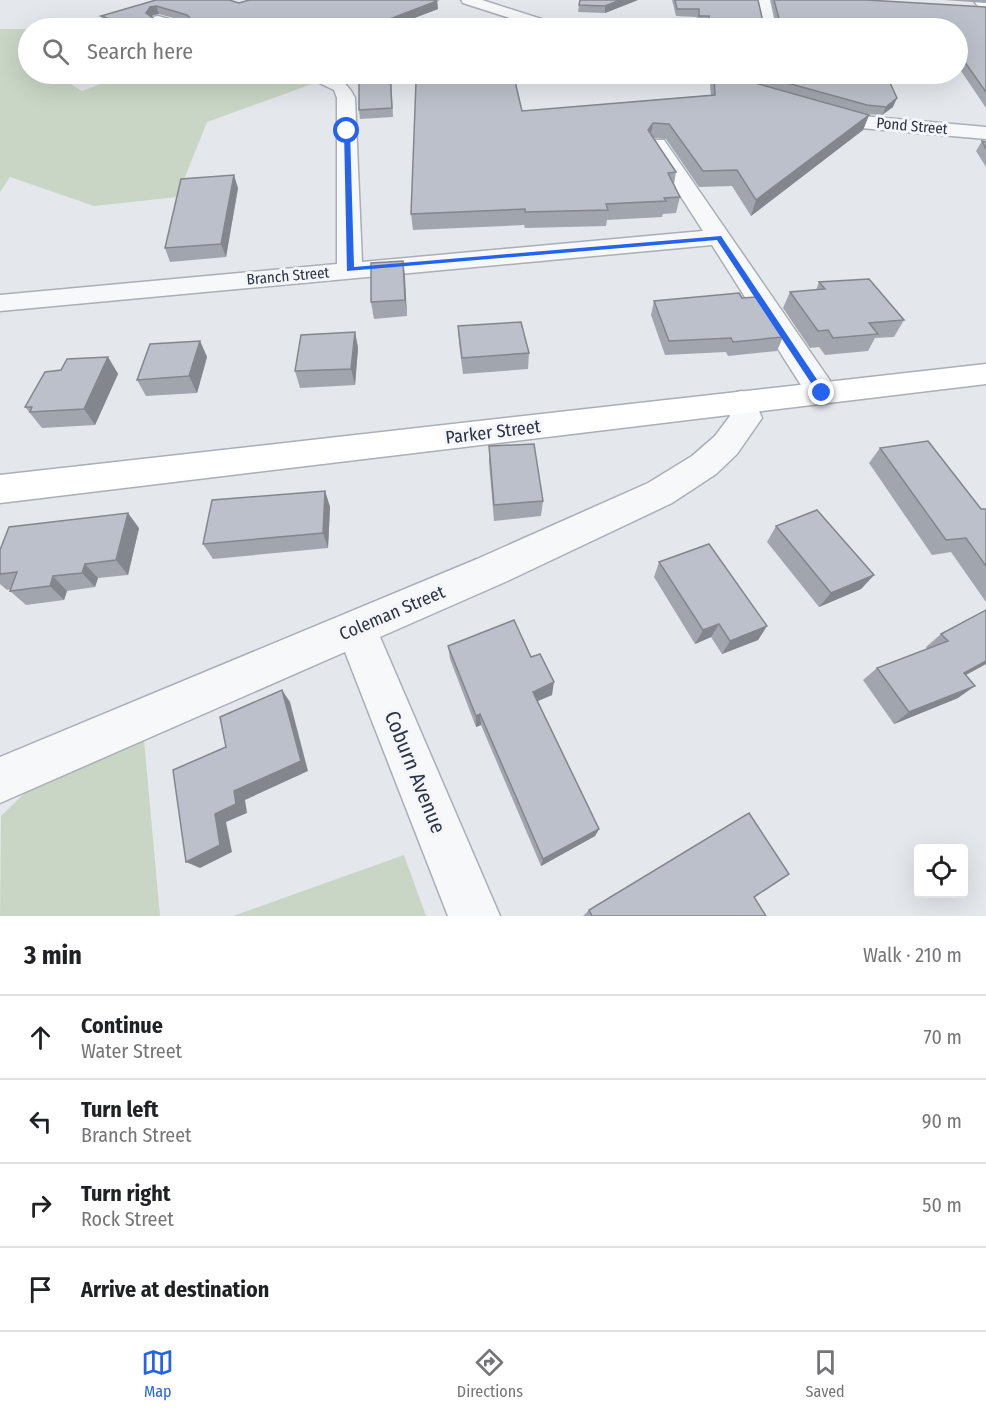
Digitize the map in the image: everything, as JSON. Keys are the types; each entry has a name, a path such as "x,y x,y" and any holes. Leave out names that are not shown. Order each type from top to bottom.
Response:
{"main road":[{"name":"Parker Street","path":"0,489 986,374"}],"street":[{"path":"468,0 524,18"},
{"path":"764,0 767,18"},
{"path":"980,0 986,8"},
{"path":"962,8 986,8"},
{"path":"335,84 341,87 346,98 350,270"},
{"path":"735,84 773,95"},
{"name":"Pond Street","path":"804,105 861,122 986,133"},
{"path":"657,144 822,393"},
{"name":"Branch Street","path":"0,303 719,237"},
{"name":"Coleman Street","path":"0,780 500,566 660,493 704,465 726,445 746,418 741,402"},
{"name":"Coburn Avenue","path":"356,628 474,916"}],"green space":[{"path":"0,29 18,29 18,84 71,84 82,91 101,84 312,84 207,122 177,197 94,206 10,177 0,192"},
{"path":"144,740 160,916 0,916 1,816 33,785"},
{"path":"404,855 426,916 233,916"}],"building":[{"path":"156,0 229,0 239,3 249,0 437,1 392,18 190,18 187,15 156,6 150,7 146,13 153,18 101,16"},
{"path":"580,0 620,0 605,6 579,5"},
{"path":"675,0 758,0 762,18 709,18 709,16 699,16 699,9 677,9"},
{"path":"774,0 867,0 986,7 986,92 968,67 968,18 779,18"},
{"path":"359,84 391,84 392,108 359,110"},
{"path":"416,84 516,84 522,111 715,95 714,84 759,84 869,115 756,200 737,170 703,171 669,124 653,123 648,130 676,172 668,173 680,197 664,198 666,201 606,204 608,210 525,212 525,209 411,214"},
{"path":"791,84 891,84 897,98 886,107 867,105"},
{"path":"234,175 221,244 165,248 181,179"},
{"path":"403,261 405,300 371,302 371,263"},
{"path":"869,279 904,320 869,323 878,334 833,338 828,330 818,331 790,292 825,289 819,282"},
{"path":"739,293 742,298 756,297 783,337 733,342 731,338 669,341 654,301"},
{"path":"521,322 529,353 462,358 458,326"},
{"path":"355,332 351,369 295,371 301,335"},
{"path":"200,341 189,376 137,380 150,344"},
{"path":"108,357 84,409 30,412 32,407 25,407 45,372 61,370 67,359"},
{"path":"928,441 981,509 986,509 986,566 966,538 946,540 880,448"},
{"path":"534,444 543,501 494,505 489,446"},
{"path":"325,491 323,533 203,544 212,500"},
{"path":"817,510 874,575 831,593 776,526"},
{"path":"128,513 116,560 85,564 82,573 53,576 50,586 10,591 17,572 0,574 0,550 9,527"},
{"path":"709,544 767,626 730,641 719,624 703,630 659,562"},
{"path":"986,610 986,661 964,673 975,686 909,712 877,668 948,641 941,634"},
{"path":"514,620 531,657 540,654 554,682 533,692 599,829 543,859 480,714 476,716 448,646"},
{"path":"282,690 301,761 234,791 236,804 215,814 220,845 186,862 173,770 226,747 220,717"},
{"path":"749,813 789,874 754,897 766,916 592,916 589,910"}],"route":[{"path":"347,131 350,270 719,237 822,393"}]}
